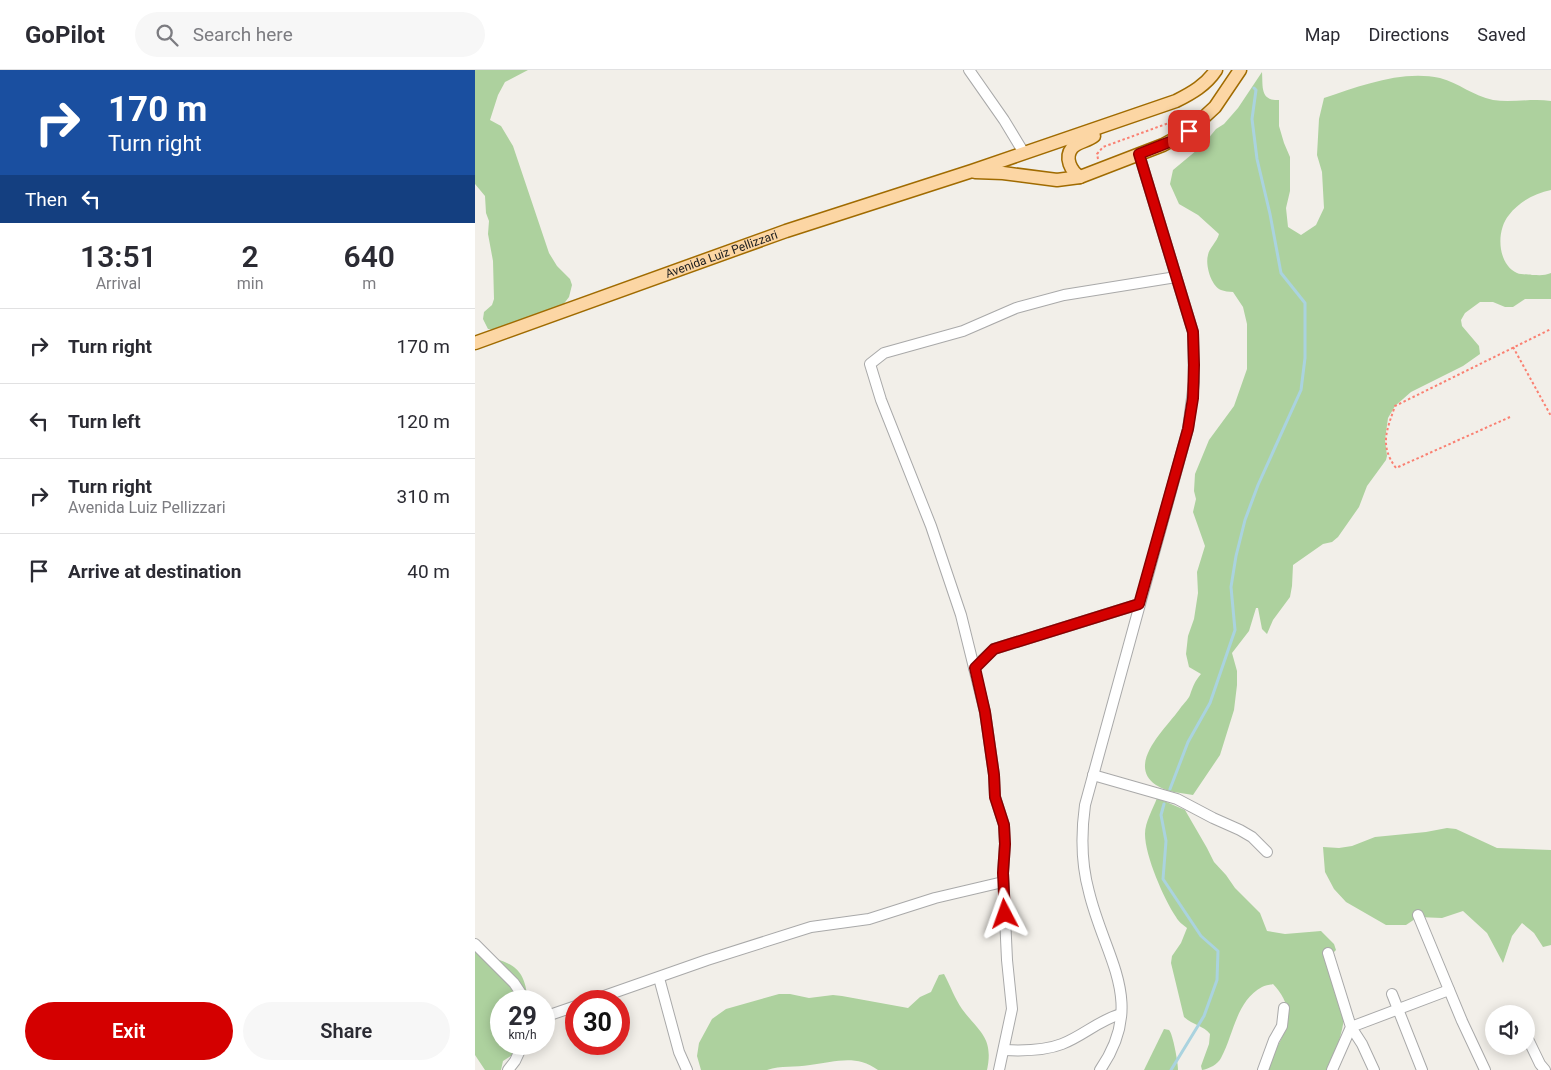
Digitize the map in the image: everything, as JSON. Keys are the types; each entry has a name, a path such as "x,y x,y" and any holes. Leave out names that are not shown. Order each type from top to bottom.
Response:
{"main road":[{"name":"Avenida Luiz Pellizzari","path":"475,343 787,231 972,171 1176,101 1196,90 1216,70"},
{"name":"Avenida Luiz Pellizzari","path":"972,171 1057,180 1080,177 1172,141 1197,124 1215,107 1240,70"},
{"path":"1080,177 1071,167 1069,158 1071,150 1073,147 1093,138 1100,128"}],"street":[{"path":"969,70 1004,120 1024,153"},
{"path":"1100,1070 1116,1039 1121,1014 1121,988 1089,894 1083,863 1083,819 1139,604 1188,429 1193,398 1193,332 1139,154"},
{"path":"999,1070 1012,1009 1007,960 1003,882 1004,825 995,797 994,775 985,712 961,615 931,526 881,400 870,364 884,353 963,331 1026,306 1064,295 1176,277"},
{"path":"975,668 994,649 1139,604"},
{"path":"1093,775 1177,799 1252,837 1267,852"},
{"path":"621,990 811,926 869,919 935,898 1003,882"},
{"path":"1418,915 1485,1070"},
{"path":"475,944 518,990"},
{"path":"1328,953 1351,1028 1362,1044 1374,1070"},
{"path":"659,978 679,1052 687,1070"},
{"path":"1331,1070 1351,1028 1449,990"},
{"path":"1392,994 1422,1070"},
{"path":"1263,1070 1274,1040 1282,1026 1284,1008"},
{"path":"1004,1050 1030,1051 1062,1044 1110,1017 1121,1014"},
{"path":"1535,1054 1545,1070"},
{"path":"508,1070 518,1055"}],"path":[{"path":"1101,168 1097,154 1103,147 1177,120 1180,115 1176,101"},
{"path":"1510,417 1396,468 1387,456 1386,433 1395,406 1551,328"},
{"path":"1513,347 1551,416"}],"green space":[{"path":"475,70 528,70 505,82 498,95 490,120 501,126 513,146 549,253 557,266 570,279 572,285 569,297 559,310 503,331 488,329 483,319 484,312 492,305 494,299 493,261 488,234 489,221 486,213 485,196 475,184"},
{"path":"1262,72 1263,88 1266,96 1273,100 1279,100 1279,126 1290,157 1290,191 1286,208 1288,227 1301,235 1316,225 1324,208 1322,172 1317,155 1319,119 1324,98 1381,80 1425,76 1447,80 1479,96 1493,100 1551,101 1551,190 1522,202 1509,215 1502,229 1501,246 1505,262 1510,269 1517,273 1546,275 1551,273 1551,299 1525,299 1513,307 1505,307 1493,302 1480,302 1465,313 1461,320 1462,326 1479,346 1480,354 1463,366 1411,392 1395,406 1388,418 1385,440 1386,460 1367,486 1359,507 1338,537 1332,542 1323,544 1293,565 1290,597 1273,620 1267,634 1262,629 1258,608 1256,608 1249,631 1232,653 1237,671 1234,710 1220,755 1193,795 1174,792 1156,785 1148,777 1145,768 1146,757 1158,737 1188,699 1194,684 1201,674 1189,667 1186,654 1188,636 1194,619 1198,593 1197,572 1205,546 1193,512 1196,499 1194,491 1195,474 1209,440 1234,406 1247,369 1247,324 1243,307 1233,292 1217,288 1210,275 1207,259 1219,234 1198,215 1179,204 1170,184 1173,170 1203,145 1216,129 1224,124 1238,108"},
{"path":"1157,798 1185,810 1214,862 1235,888 1260,913 1267,931 1285,934 1321,931 1334,944 1336,950 1334,952 1335,964 1345,1007 1343,1026 1338,1044 1327,1070 1269,1070 1268,1064 1284,1034 1288,1021 1287,1007 1273,984 1262,987 1246,1001 1220,1060 1213,1066 1202,1070 1201,1066 1209,1044 1210,1034 1184,1017 1171,963 1172,956 1181,943 1187,928 1177,918 1166,900 1156,877 1146,843 1146,825"},
{"path":"1447,828 1456,829 1497,848 1551,850 1551,945 1543,947 1534,933 1522,923 1512,936 1503,963 1487,933 1463,911 1442,918 1418,917 1406,925 1386,925 1346,902 1334,889 1325,872 1323,847 1339,848 1352,846 1375,837"},
{"path":"475,948 478,952 513,967 519,972 526,990 490,990 490,1055 512,1055 503,1061 501,1070 485,1070 475,1055"},
{"path":"944,974 959,1005 987,1042 989,1059 987,1070 878,1070 861,1062 845,1060 767,1070 701,1070 697,1056 699,1043 712,1019 726,1009 779,994 809,998 833,995 908,1008 920,997 931,992 939,975"},
{"path":"1164,1029 1169,1030 1172,1037 1178,1070 1144,1070"}],"waterway":[{"path":"1170,789 1188,742 1210,703 1235,630 1231,587 1245,520 1258,485 1301,390 1305,358 1305,303 1281,273 1257,159 1252,119 1256,90 1254,88"},
{"path":"1164,804 1161,815 1166,841 1163,879 1201,936 1218,951 1217,980 1204,1016 1171,1070"}],"route":[{"path":"1005,914 1003,873 1004,825 995,797 994,775 985,712 975,668 994,649 1139,604 1188,429 1194,382 1193,332 1139,154 1172,141 1189,131"}]}
